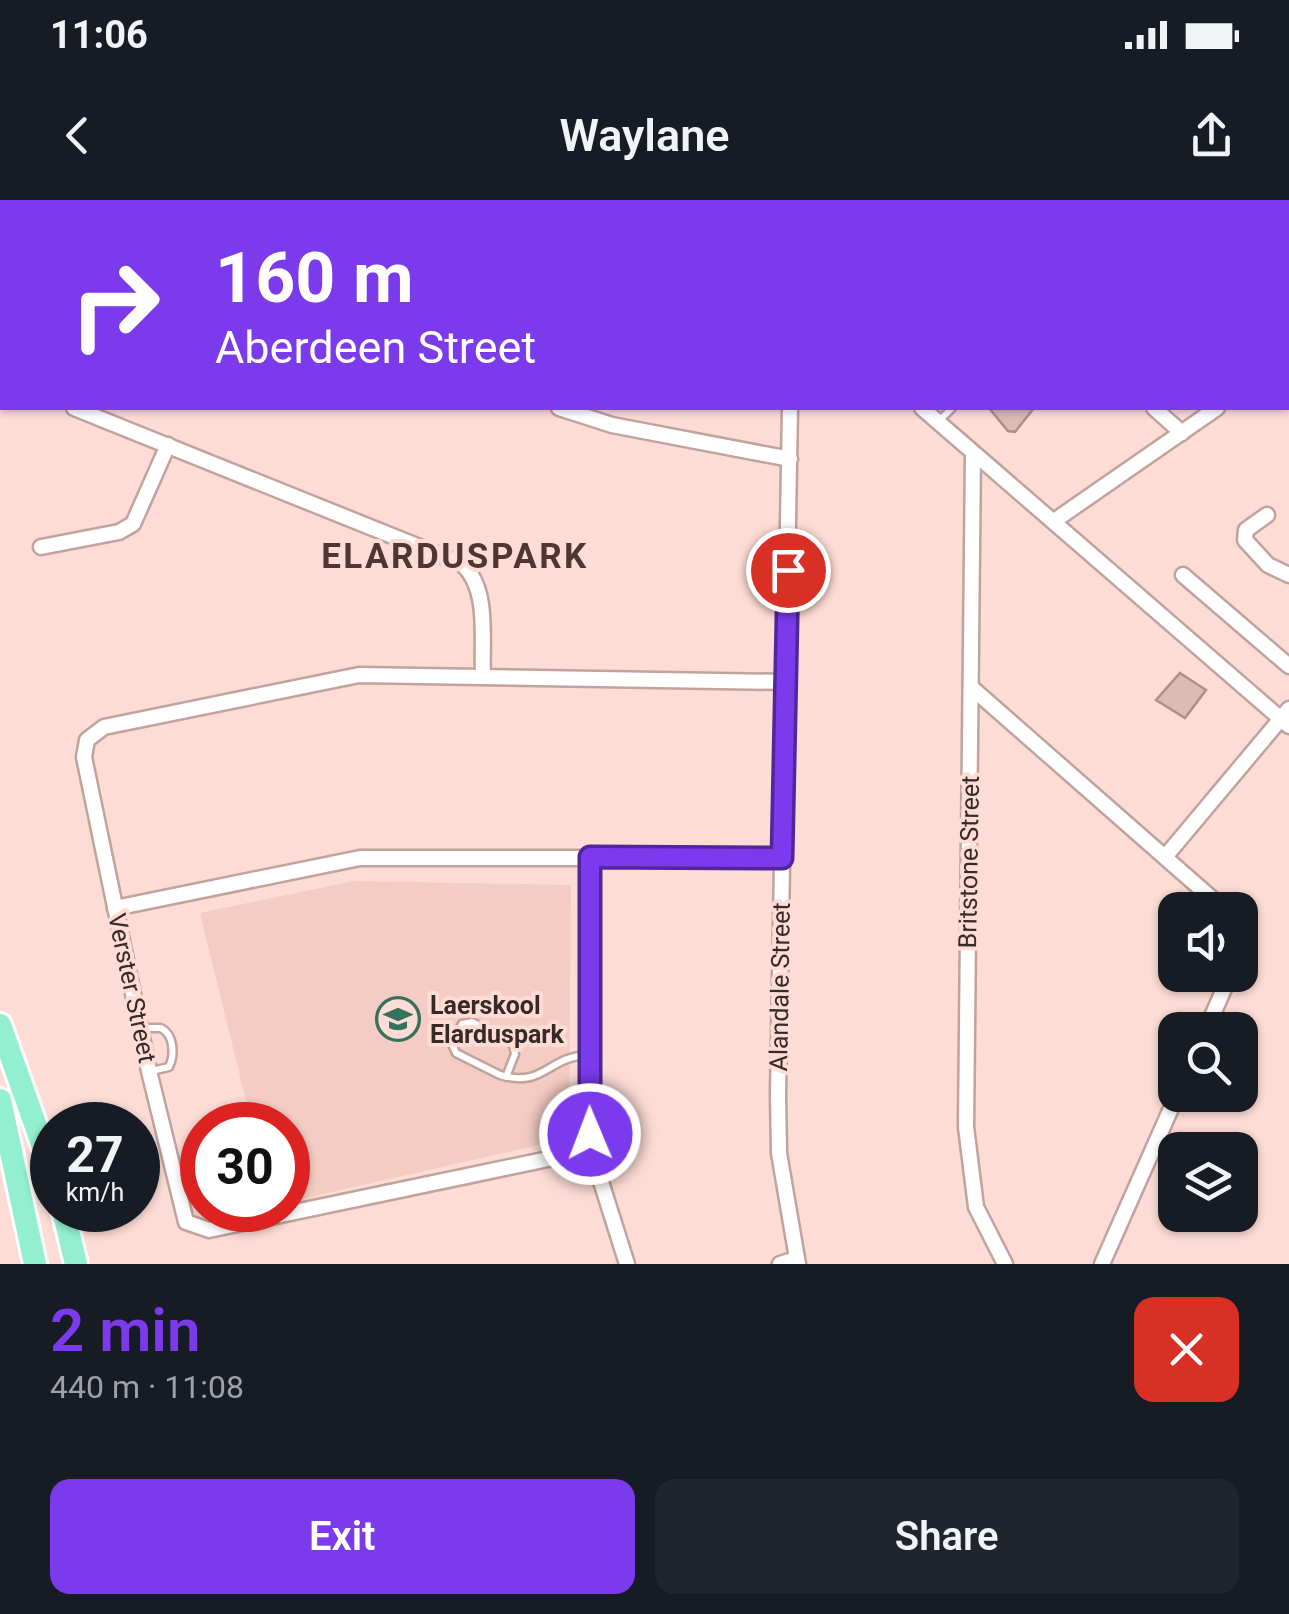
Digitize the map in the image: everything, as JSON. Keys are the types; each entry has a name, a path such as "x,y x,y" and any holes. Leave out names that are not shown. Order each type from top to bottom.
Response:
{"main road":[{"path":"0,1025 30,1110"},
{"path":"0,1100 36,1264"},
{"path":"68,1232 76,1264"}],"street":[{"path":"79,410 462,564 475,578 479,594 483,674 785,682"},
{"path":"565,410 612,425 790,459"},
{"name":"Alandale Street","path":"790,410 779,1153 797,1262"},
{"path":"924,410 1286,718 1165,857"},
{"path":"1156,410 1182,432"},
{"path":"1054,522 1215,410"},
{"path":"40,547 119,532 133,524 168,445"},
{"name":"Britstone Street","path":"973,453 966,1127 976,1207 1005,1264"},
{"path":"1267,515 1246,530 1245,540 1268,565 1289,575"},
{"path":"1182,575 1289,666"},
{"name":"Verster Street","path":"483,674 334,678 104,727 87,740 84,757 149,1071 186,1222 209,1230 591,1150"},
{"path":"972,688 1204,892"},
{"path":"590,857 591,1150 627,1264"},
{"path":"115,908 360,858 782,858"},
{"path":"1102,1264 1170,1112"},
{"path":"780,1264 797,1262"}],"lane":[{"path":"938,422 950,410"},
{"path":"506,1077 515,1054 513,1044 472,1022 462,1024 453,1049 506,1077 536,1078 562,1058 588,1055"},
{"path":"140,1028 161,1028 170,1038 173,1056 169,1067 149,1071"},
{"path":"176,1186 180,1185"}],"shaded area":[{"name":"Laerskool Elarduspark","path":"354,881 571,885 569,1138 310,1197 310,1102 246,1102 200,913"}],"building":[{"path":"991,410 1032,410 1015,432 1008,431"},
{"path":"1180,673 1206,690 1185,718 1156,700"}],"place":[{"name":"Laerskool Elarduspark","path":"398,1019"}],"district":[{"name":"ELARDUSPARK","path":"455,556"}],"route":[{"path":"590,1134 590,857 782,858 788,570"}]}
